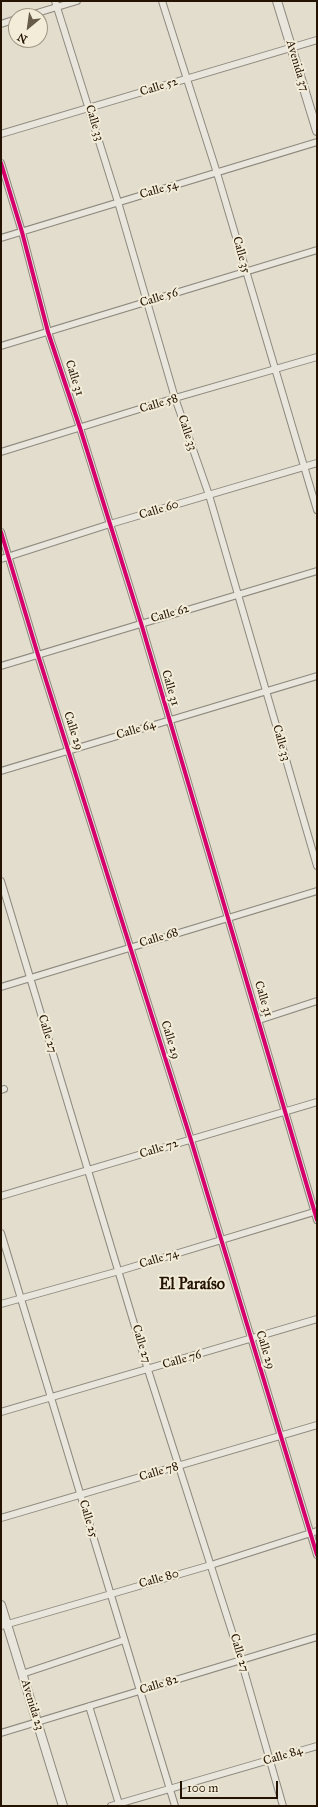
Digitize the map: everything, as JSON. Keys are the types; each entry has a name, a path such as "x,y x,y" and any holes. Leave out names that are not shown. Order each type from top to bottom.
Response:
{"street":[{"path":"46,8 56,4 77,1"},
{"name":"Calle 35","path":"162,1 217,173 245,272 276,370 317,510"},
{"name":"Avenida 37","path":"277,1 317,131"},
{"name":"Calle 33","path":"56,4 148,301 175,398 209,495 317,866"},
{"name":"Calle 52","path":"1,134 317,40"},
{"name":"Calle 54","path":"1,238 317,142"},
{"name":"Calle 31","path":"1,163 22,232 48,332 80,428 141,623 285,1112 316,1211 317,1220"},
{"name":"Calle 56","path":"1,346 317,250"},
{"name":"Calle 58","path":"1,452 175,398 317,357"},
{"name":"Calle 60","path":"1,560 110,524 317,463"},
{"name":"Calle 29","path":"1,532 38,655 191,1140 281,1436 314,1532 317,1555"},
{"name":"Calle 62","path":"1,666 317,570"},
{"name":"Calle 64","path":"1,771 317,676"},
{"name":"Calle 27","path":"1,881 148,1370 241,1660 283,1806"},
{"name":"Calle 68","path":"1,987 317,891"},
{"path":"259,1020 317,1001"},
{"name":"Calle 72","path":"1,1196 317,1102"},
{"name":"Calle 74","path":"1,1304 21,1297 119,1271 316,1211"},
{"name":"Calle 25","path":"1,1233 175,1806"},
{"name":"Calle 76","path":"1,1412 148,1370 317,1319"},
{"name":"Calle 78","path":"1,1518 317,1425"},
{"name":"Calle 80","path":"4,1625 211,1565 314,1532"},
{"name":"Avenida 23","path":"1,1605 4,1625 22,1674 63,1806"},
{"name":"Calle 82","path":"1,1733 317,1637"},
{"path":"22,1674 124,1640"},
{"path":"89,1706 119,1804"},
{"name":"Calle 84","path":"111,1806 317,1746"}],"cycle path":[{"path":"1,163 22,232 48,332 80,428 141,623 317,1220"},
{"path":"1,532 38,655 191,1140 317,1555"}],"district":[{"name":"El Paraíso","path":"192,1285"}]}
